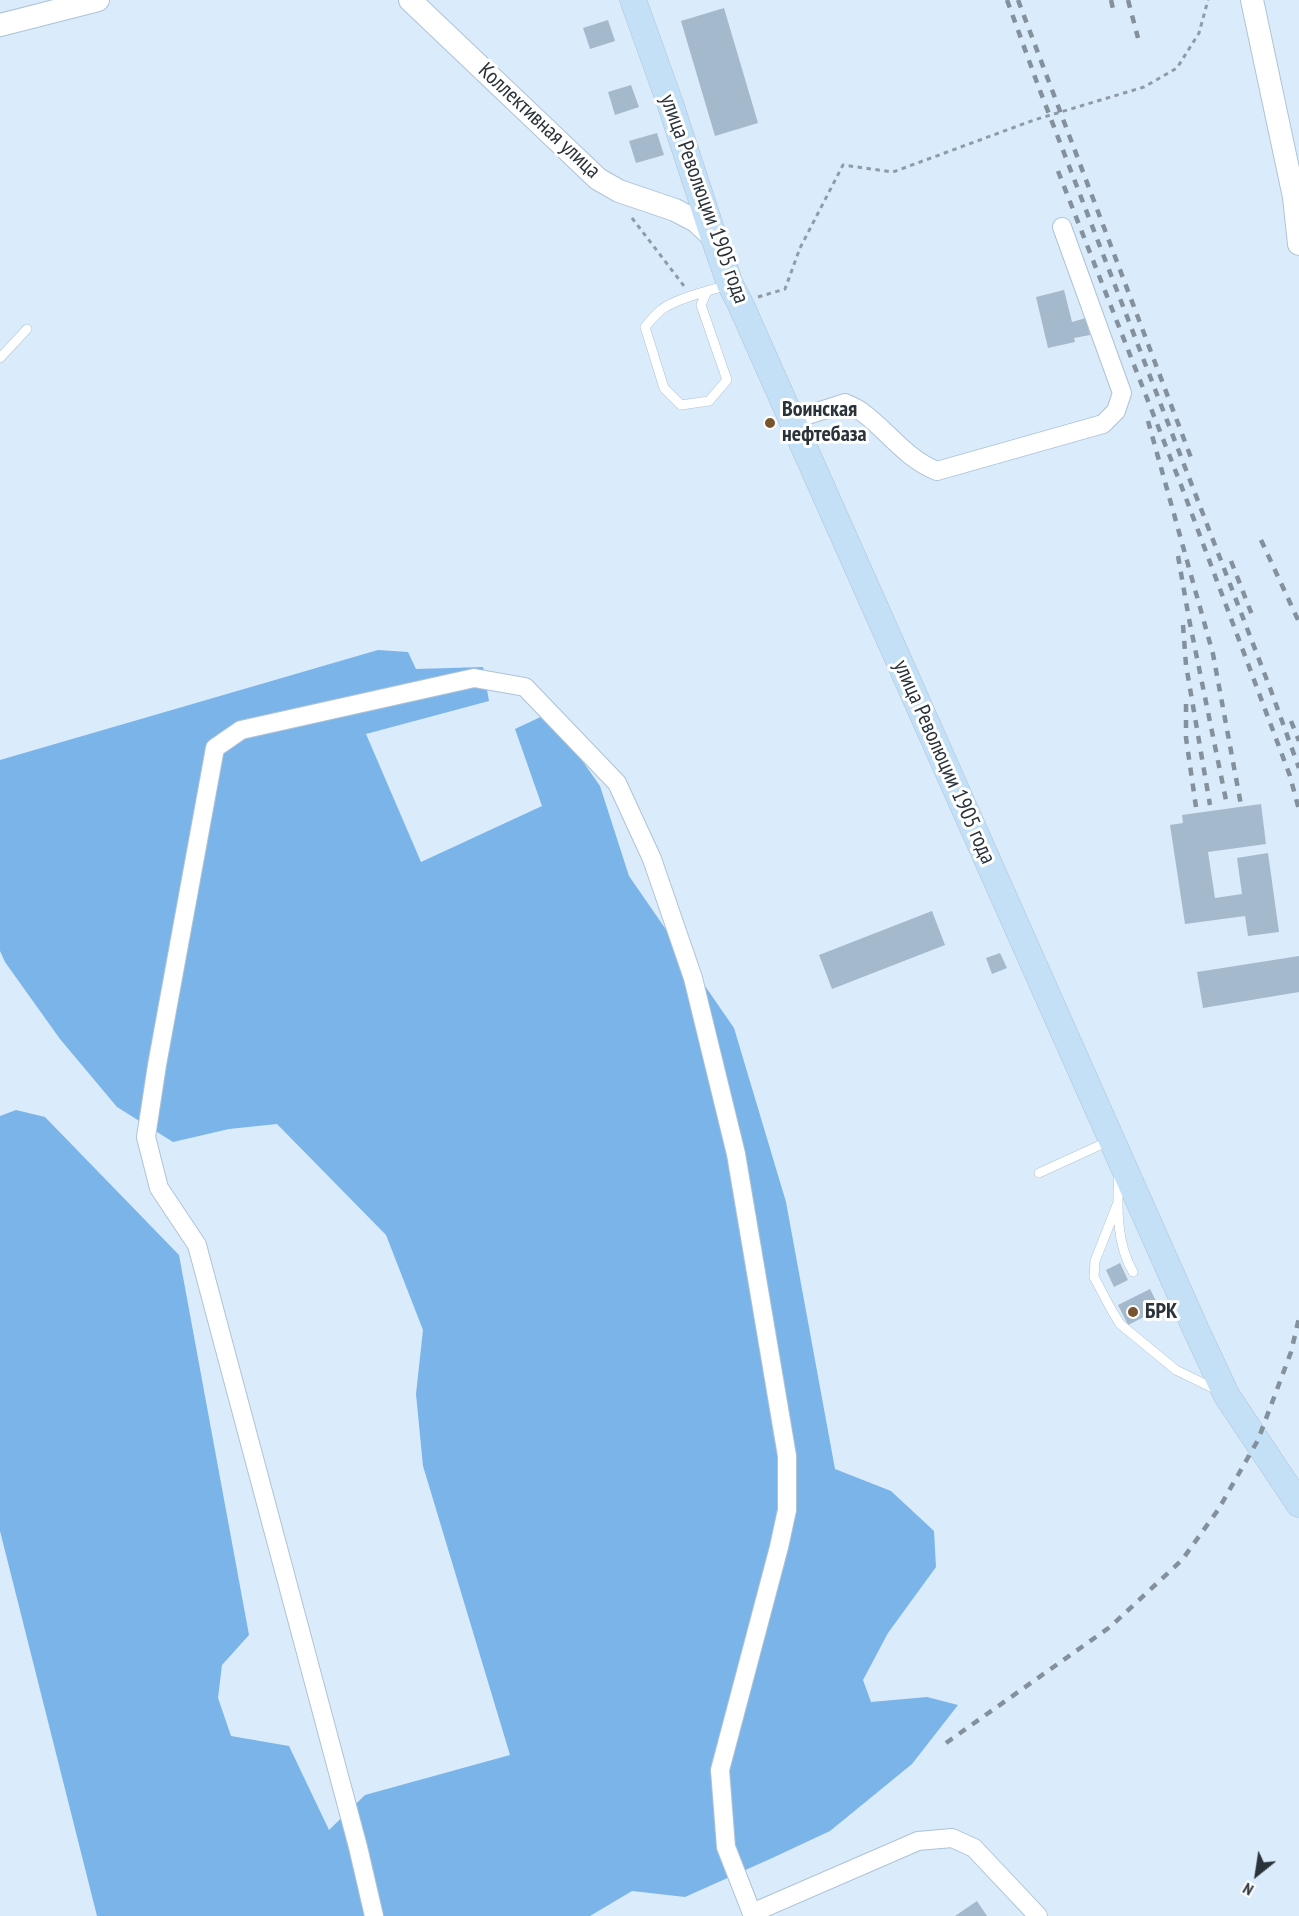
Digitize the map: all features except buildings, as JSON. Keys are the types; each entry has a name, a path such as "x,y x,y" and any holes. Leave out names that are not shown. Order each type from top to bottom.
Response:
{"main road":[{"name":"улица Революции 1905 года","path":"633,0 670,103 714,238 726,293 792,420 1227,1396 1299,1504"}],"street":[{"path":"0,25 58,5 98,0"},
{"name":"Коллективная улица","path":"410,0 598,179 619,191 675,210 696,221 714,238"},
{"path":"1252,0 1294,197 1299,244"},
{"path":"675,210 698,194"},
{"path":"792,420 845,403 861,411 917,461 937,471 1103,424 1116,411 1122,393 1062,227"},
{"path":"374,1916 358,1847 197,1245 159,1188 146,1137 215,748 241,730 474,678 525,687 617,783 652,859 693,978 736,1154 787,1456 787,1510 720,1770 726,1847 752,1914 918,1841 952,1838 975,1848 1038,1916"}],"lane":[{"path":"726,293 701,305 727,380 709,402 681,405 664,388 645,327 663,308 691,296 726,293"},
{"path":"0,358 27,329"},
{"path":"1039,1173 1115,1149 1117,1205 1122,1245 1126,1259 1134,1272"},
{"path":"1117,1205 1095,1261 1094,1277 1111,1310 1120,1324 1176,1370 1227,1396"}],"path":[{"path":"726,293 785,289 800,248 843,165 893,172 1034,120 1144,87 1177,68 1199,33 1208,0"},
{"path":"632,218 691,296"}],"shaded area":[{"path":"378,650 408,652 416,669 483,667 489,701 366,734 421,862 542,806 515,729 549,713 600,786 629,876 734,1028 786,1202 835,1469 891,1491 934,1531 936,1567 888,1633 863,1680 871,1702 927,1697 958,1705 912,1764 830,1831 685,1897 632,1891 590,1916 97,1916 0,1531 0,1116 16,1110 45,1117 179,1255 249,1635 222,1665 218,1698 231,1736 289,1746 329,1830 365,1795 510,1755 423,1466 416,1394 423,1330 386,1235 277,1124 229,1129 173,1142 117,1107 60,1039 5,962 0,951 0,760"}],"railway":[{"path":"1007,0 1299,768"},
{"path":"1018,0 1193,463"},
{"path":"1111,0 1113,9"},
{"path":"1128,0 1138,38"},
{"path":"1058,171 1181,485 1290,776 1299,810"},
{"path":"1148,421 1213,654 1241,805"},
{"path":"1261,540 1299,622"},
{"path":"1178,556 1227,805"},
{"path":"1231,561 1254,620"},
{"path":"1183,625 1186,665 1210,805"},
{"path":"1186,704 1186,738 1196,807"},
{"path":"1291,721 1299,741"},
{"path":"946,1743 1110,1627 1182,1560 1218,1510 1258,1440 1291,1352 1299,1318"}],"place":[{"name":"Воинская нефтебаза","path":"770,423"},
{"name":"БРК","path":"1133,1312"}]}
